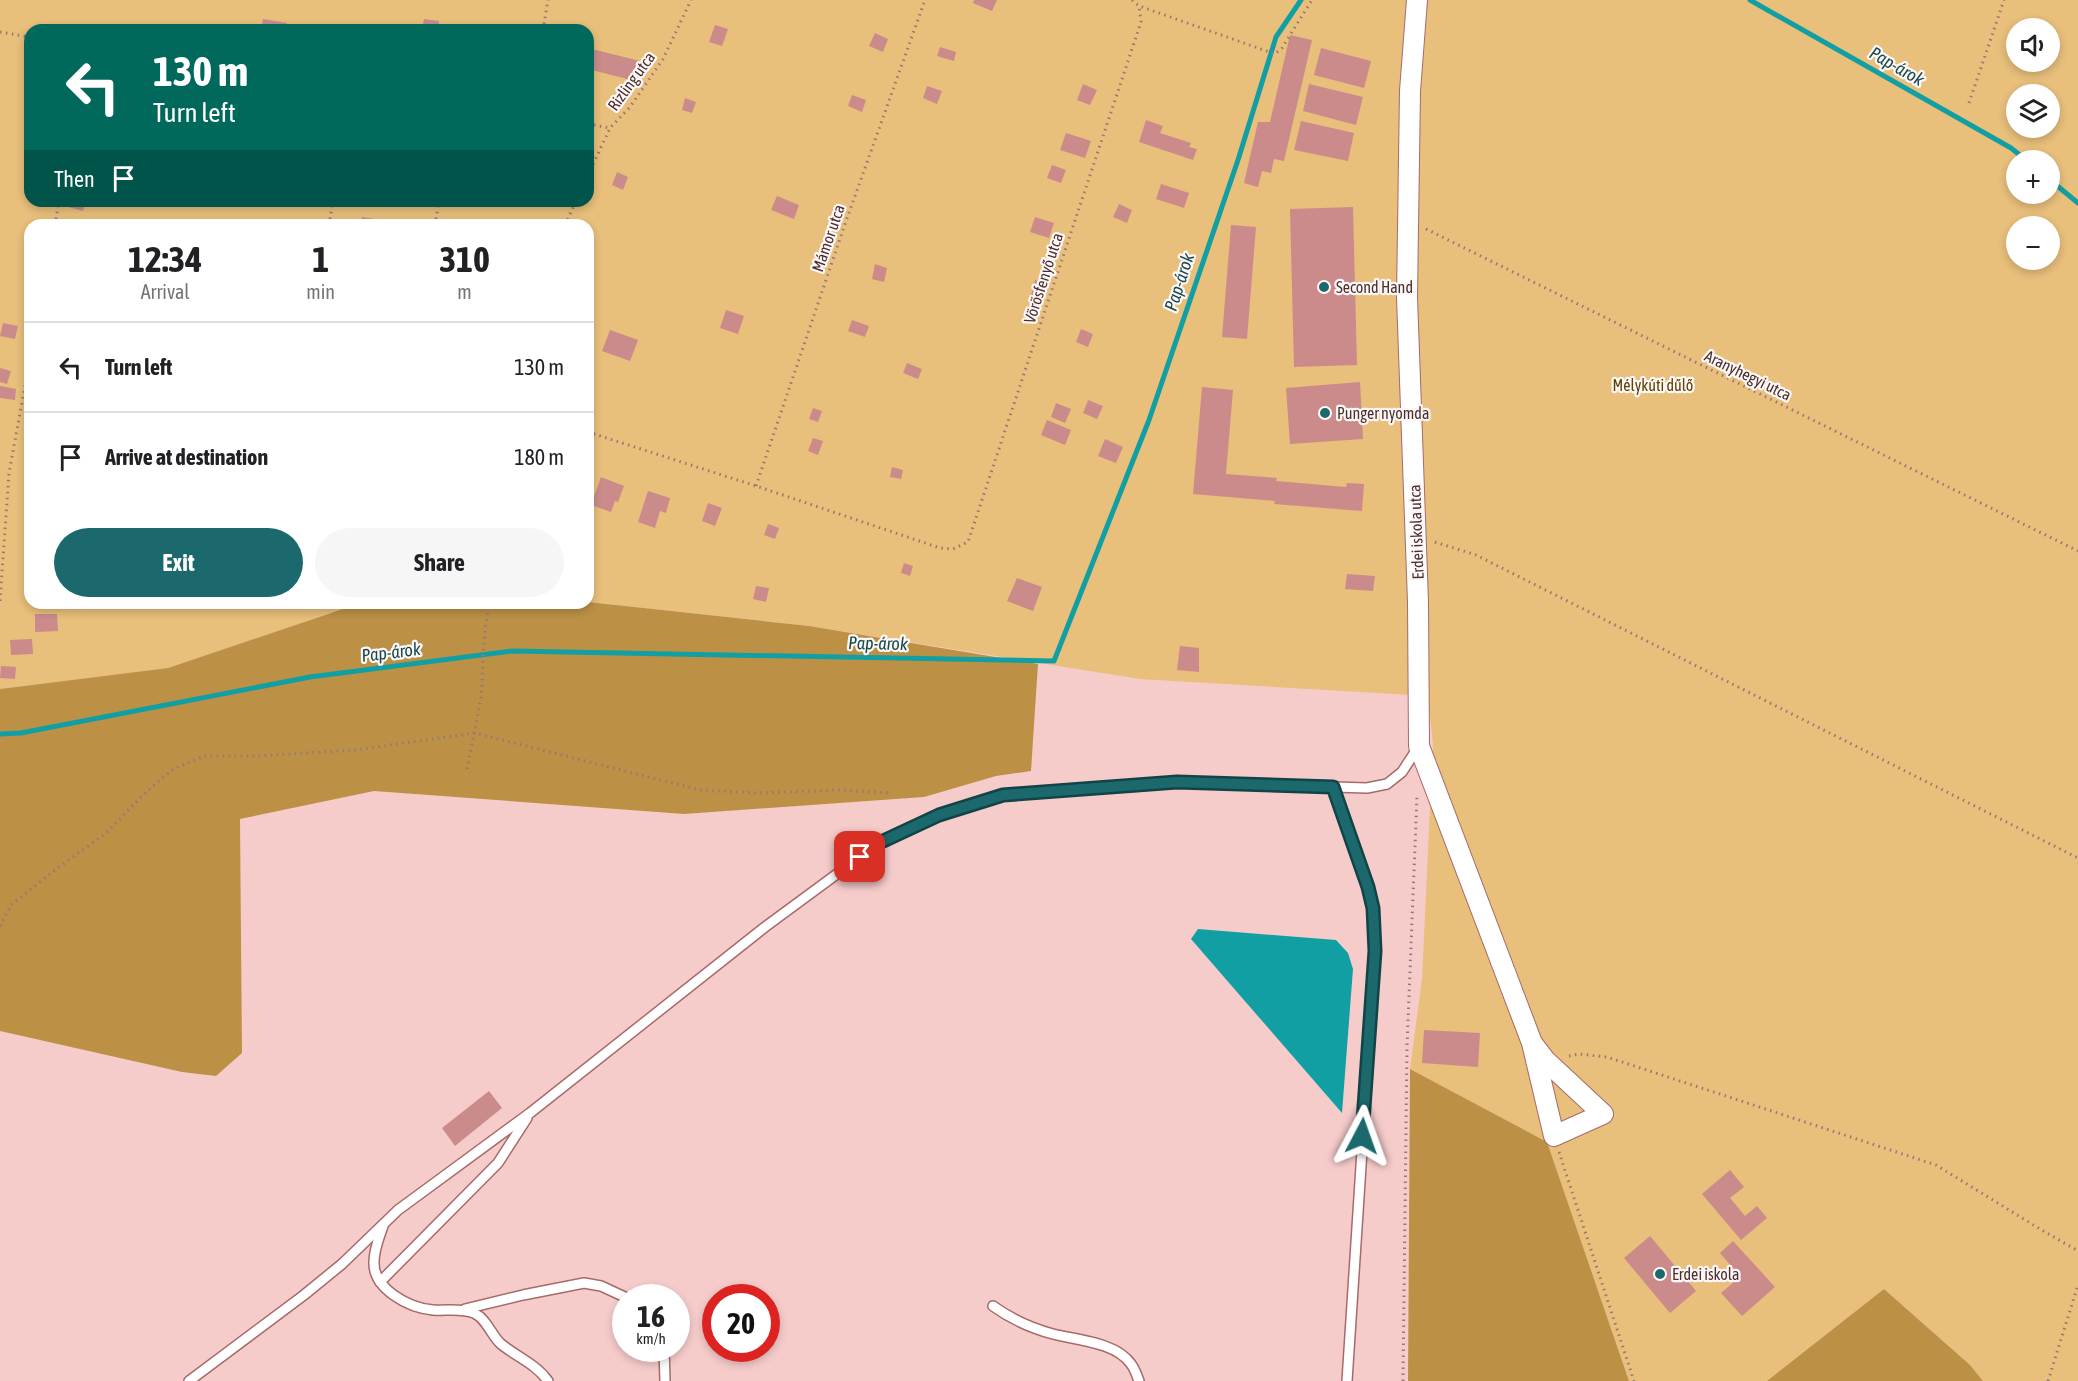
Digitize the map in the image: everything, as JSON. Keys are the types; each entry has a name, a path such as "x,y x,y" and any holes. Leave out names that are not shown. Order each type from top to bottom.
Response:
{"street":[{"name":"Erdei iskola utca","path":"1417,0 1410,91 1407,297 1418,602 1419,746 1532,1043 1554,1136 1603,1114 1545,1060 1532,1043"}],"lane":[{"path":"189,1381 342,1264 398,1210 530,1113 765,927 879,843 939,815 1003,795 1177,782 1367,788 1386,784 1402,771 1419,746"},
{"path":"1333,787 1368,887 1373,908 1375,951 1347,1381"},
{"path":"380,1282 498,1163 530,1113"},
{"path":"384,1224 376,1244 373,1264 380,1282 409,1304 431,1310 462,1310 584,1283 601,1286 612,1291"},
{"path":"993,1306 1009,1318 1052,1333 1093,1342 1114,1350 1131,1362 1139,1381"},
{"path":"462,1310 476,1314 486,1323 501,1344 532,1364 548,1381"},
{"path":"665,1362 666,1381"}],"path":[{"path":"544,24 548,0"},
{"name":"Rizling utca","path":"594,162 610,128 630,107 663,59 691,0"},
{"name":"Mámor utca","path":"756,486 845,224 925,0"},
{"path":"1132,0 1139,6 1275,54 1282,48 1312,0"},
{"path":"1969,103 2004,0"},
{"name":"Vörösfenyő utca","path":"756,486 940,548 953,549 968,542 1141,22 1139,6"},
{"path":"0,32 24,36"},
{"path":"594,125 610,128"},
{"name":"Aranyhegyi utca","path":"1408,221 2078,551"},
{"path":"0,601 9,473 24,392"},
{"path":"594,434 756,486"},
{"path":"1416,536 1476,555 2078,858"},
{"path":"467,769 481,698 488,609"},
{"path":"0,926 11,905 106,834 141,796 173,769 204,756 256,756 355,750 475,733 700,790 758,794 841,790 890,793"},
{"path":"1403,1381 1407,1046 1417,794"},
{"path":"1545,1060 1579,1054 1607,1057 1936,1165 2078,1251"},
{"path":"1554,1136 1634,1381"},
{"path":"2048,1381 2078,1285"}],"green space":[{"name":"Mélykúti dűlő","path":"0,0 2078,0 2078,1381 1983,1381 1970,1365 1884,1289 1767,1381 1629,1381 1547,1142 1410,1069 1422,979 1433,745 1428,696 1140,679 809,626 594,603 594,219 24,219 24,609 343,609 168,668 0,689"}],"shaded area":[{"path":"594,603 809,626 1038,664 1031,771 996,776 924,797 684,814 374,791 240,819 242,1053 216,1076 182,1072 0,1031 0,689 168,668 343,609 594,609"},
{"path":"1410,1069 1547,1142 1629,1381 1408,1381"},
{"path":"1884,1289 1970,1365 1983,1381 1767,1381"}],"water":[{"path":"1198,929 1336,940 1348,953 1353,969 1342,1113 1191,939"}],"building":[{"path":"974,0 997,0 992,11 973,3"},
{"path":"263,19 287,23 287,24 262,24"},
{"path":"424,19 439,21 439,24 423,24"},
{"path":"715,25 728,29 722,46 709,42"},
{"path":"875,33 888,39 883,52 869,46"},
{"path":"1290,35 1312,40 1284,161 1274,159 1271,173 1262,171 1258,187 1244,183 1258,122 1270,122"},
{"path":"940,47 956,52 954,61 937,56"},
{"path":"1321,48 1371,61 1364,88 1314,75"},
{"path":"594,50 640,61 635,81 594,71"},
{"path":"1083,84 1097,90 1090,105 1077,100"},
{"path":"1309,84 1363,97 1356,125 1303,111"},
{"path":"927,86 942,91 937,104 923,98"},
{"path":"852,95 866,100 862,112 848,106"},
{"path":"685,98 696,102 692,113 682,110"},
{"path":"1146,120 1163,126 1160,133 1191,143 1189,147 1197,149 1193,160 1139,142"},
{"path":"1301,121 1354,133 1348,161 1294,150"},
{"path":"1066,133 1091,141 1085,158 1060,150"},
{"path":"1052,165 1066,170 1061,183 1047,178"},
{"path":"617,172 628,177 623,190 612,185"},
{"path":"1161,184 1189,193 1184,208 1156,199"},
{"path":"777,196 799,205 794,219 771,210"},
{"path":"1119,204 1132,210 1127,223 1113,217"},
{"path":"68,207 84,207 83,211"},
{"name":"Second Hand","path":"1353,207 1357,365 1294,367 1290,209"},
{"path":"1035,217 1054,223 1049,238 1030,232"},
{"path":"1231,225 1256,227 1247,339 1222,337"},
{"path":"875,264 887,268 884,282 872,279"},
{"path":"1035,280 1046,283 1042,297 1031,295"},
{"path":"726,310 744,316 738,334 720,328"},
{"path":"852,320 869,326 865,337 848,331"},
{"path":"3,323 18,326 15,339 0,336"},
{"path":"1081,329 1093,334 1088,347 1076,342"},
{"path":"610,330 638,340 630,361 602,351"},
{"path":"907,363 922,369 918,379 903,373"},
{"path":"0,368 11,371 7,384 0,382"},
{"name":"Punger nyomda","path":"1360,382 1363,439 1290,444 1286,388"},
{"path":"0,386 16,389 15,400 0,398"},
{"path":"1202,387 1233,390 1226,474 1346,487 1347,483 1364,484 1362,511 1274,504 1275,501 1193,494"},
{"path":"1088,400 1103,406 1097,419 1083,413"},
{"path":"1056,403 1071,409 1065,423 1051,417"},
{"path":"813,408 822,411 818,422 809,419"},
{"path":"1047,420 1071,430 1065,445 1041,435"},
{"path":"813,438 823,441 818,455 808,451"},
{"path":"1105,439 1123,447 1116,463 1098,456"},
{"path":"892,467 903,470 901,479 890,477"},
{"path":"601,477 624,486 611,512 594,506 594,497"},
{"path":"648,491 670,498 666,513 660,511 655,528 638,522"},
{"path":"708,503 722,508 715,526 702,521"},
{"path":"768,524 779,528 775,539 764,535"},
{"path":"904,563 913,566 910,576 901,573"},
{"path":"1347,574 1375,576 1373,591 1345,589"},
{"path":"1017,578 1042,587 1033,611 1007,601"},
{"path":"756,586 769,588 766,602 753,599"},
{"path":"35,614 57,614 58,631 35,632"},
{"path":"32,639 33,654 11,655 10,640"},
{"path":"1180,646 1199,648 1199,672 1177,670"},
{"path":"1,666 16,667 15,679 0,678"},
{"path":"1424,1030 1480,1033 1478,1067 1422,1063"},
{"path":"489,1091 502,1108 455,1146 442,1128"},
{"path":"1730,1170 1744,1187 1730,1198 1745,1216 1757,1206 1767,1218 1741,1240 1702,1194"},
{"name":"Erdei iskola","path":"1650,1236 1696,1291 1670,1313 1624,1258"},
{"path":"1733,1241 1775,1287 1742,1316 1721,1293 1734,1282 1731,1279 1737,1273 1720,1253"}],"waterway":[{"name":"Pap-árok","path":"0,734 21,733 310,677 512,651 1054,661 1149,420 1238,160 1276,37 1301,0"},
{"name":"Pap-árok","path":"1750,0 2014,150"},
{"name":"Pap-árok","path":"2060,188 2078,203"}],"place":[{"name":"Second Hand","path":"1324,287"},
{"name":"Punger nyomda","path":"1325,413"},
{"name":"Erdei iskola","path":"1660,1274"}],"route":[{"path":"860,857 879,843 939,815 1003,795 1177,782 1333,787 1368,887 1373,908 1375,951 1362,1136"}]}
